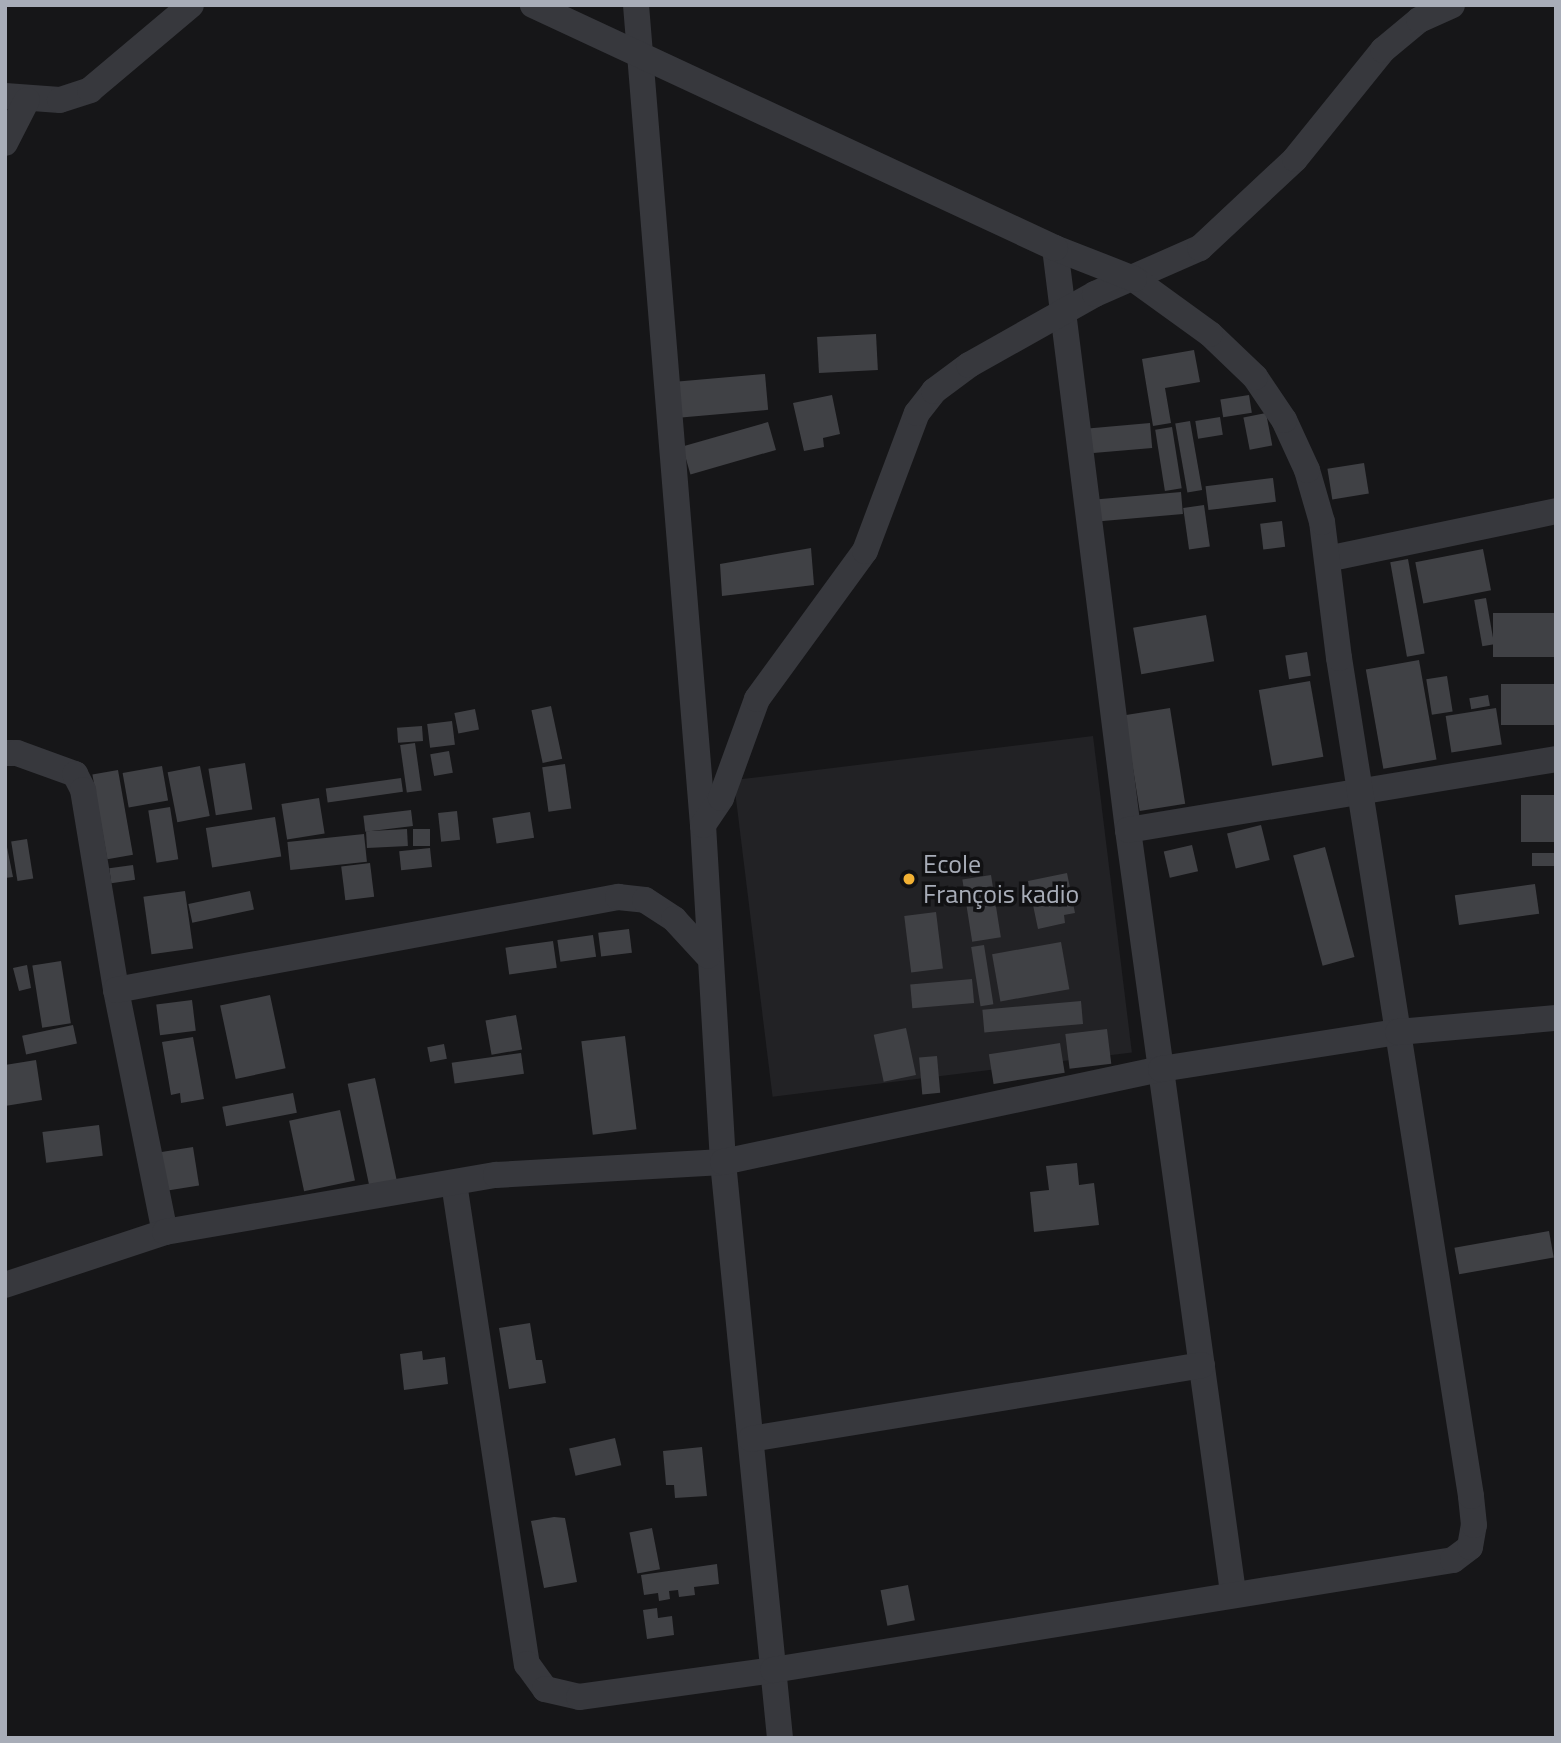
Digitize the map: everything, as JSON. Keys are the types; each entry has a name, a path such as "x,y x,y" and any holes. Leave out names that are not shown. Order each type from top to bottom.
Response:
{"street":[{"path":"5,143 16,98 60,100 90,90 191,5"},
{"path":"454,1183 527,1664 545,1689 579,1697 773,1670 1233,1593 1453,1560 1470,1547 1474,1525 1471,1496 1360,791 1322,522 1307,470 1284,420 1255,377 1210,334 1134,279 1055,248 533,5"},
{"path":"636,5 703,825 708,956 723,1162 780,1738"},
{"path":"703,825 721,798 757,699 865,551 917,413 934,391 969,365 1060,314 1199,248 1295,159 1383,50 1419,20 1452,5"},
{"path":"1055,248 1060,314 1128,830 1233,1593"},
{"path":"1326,559 1556,511"},
{"path":"5,753 17,753 75,774 83,790 116,990 165,1232"},
{"path":"1128,830 1556,760"},
{"path":"116,990 618,897 645,901 674,919 708,956"},
{"path":"5,1285 165,1232 496,1175 723,1162 1161,1069 1398,1032 1556,1018"},
{"path":"751,1439 1202,1365"}],"shaded area":[{"path":"1093,736 1132,1053 773,1097 734,780"}],"building":[{"path":"876,334 878,370 819,373 817,337"},
{"path":"1194,350 1200,382 1165,388 1171,423 1153,426 1142,359"},
{"path":"765,374 768,410 678,418 675,382"},
{"path":"832,395 840,434 823,438 824,447 804,451 793,403"},
{"path":"1249,395 1252,413 1223,417 1220,400"},
{"path":"1266,413 1272,445 1250,450 1243,417"},
{"path":"1220,417 1223,435 1198,439 1195,421"},
{"path":"1190,421 1202,490 1187,493 1175,424"},
{"path":"768,422 776,450 690,474 682,447"},
{"path":"1150,423 1152,448 1087,454 1085,429"},
{"path":"1172,427 1182,488 1165,491 1155,430"},
{"path":"1364,463 1369,494 1332,499 1327,469"},
{"path":"1273,478 1276,502 1208,510 1206,486"},
{"path":"1181,492 1183,514 1097,521 1095,499"},
{"path":"1204,505 1210,547 1189,550 1183,508"},
{"path":"1282,521 1285,547 1263,549 1260,524"},
{"path":"811,548 814,585 722,596 720,564"},
{"path":"1483,549 1491,590 1423,603 1415,562"},
{"path":"1408,559 1425,654 1407,657 1390,562"},
{"path":"1486,598 1494,644 1482,646 1474,600"},
{"path":"1493,613 1556,613 1556,657 1493,657"},
{"path":"1206,615 1214,661 1141,674 1133,628"},
{"path":"1307,652 1311,676 1289,679 1285,655"},
{"path":"1419,660 1437,759 1383,769 1366,669"},
{"path":"1447,676 1453,712 1432,715 1426,679"},
{"path":"1310,681 1323,757 1272,766 1259,690"},
{"path":"1501,684 1556,684 1556,725 1501,725"},
{"path":"1488,695 1490,706 1471,709 1469,698"},
{"path":"551,706 562,759 543,763 531,710"},
{"path":"1170,708 1185,804 1140,811 1125,715"},
{"path":"1496,708 1502,745 1451,753 1446,716"},
{"path":"475,709 479,730 458,734 454,713"},
{"path":"452,721 455,745 430,748 427,724"},
{"path":"422,726 423,741 398,743 397,728"},
{"path":"415,743 422,791 407,793 400,745"},
{"path":"449,751 453,773 434,776 430,754"},
{"path":"245,763 252,809 216,815 208,769"},
{"path":"565,764 571,809 548,812 542,767"},
{"path":"162,766 168,800 129,807 123,773"},
{"path":"200,766 210,816 177,822 168,772"},
{"path":"118,770 133,855 107,859 92,775"},
{"path":"401,778 403,792 328,802 326,789"},
{"path":"1521,795 1556,795 1556,842 1521,842"},
{"path":"319,798 325,834 287,840 281,804"},
{"path":"170,807 178,859 157,863 148,810"},
{"path":"411,810 413,826 365,832 363,816"},
{"path":"457,811 460,840 441,842 438,813"},
{"path":"530,812 534,838 497,844 492,818"},
{"path":"275,817 281,857 212,867 206,828"},
{"path":"1261,825 1270,860 1236,868 1227,833"},
{"path":"407,829 408,846 367,848 366,831"},
{"path":"413,829 430,829 430,846 413,846"},
{"path":"364,834 367,862 290,870 287,842"},
{"path":"5,837 13,877 5,878"},
{"path":"27,839 33,879 17,881 11,842"},
{"path":"1192,845 1198,871 1170,878 1164,852"},
{"path":"1325,847 1355,957 1323,966 1293,856"},
{"path":"430,848 432,867 401,870 399,851"},
{"path":"1532,853 1556,853 1556,866 1532,866"},
{"path":"370,863 374,897 345,900 341,867"},
{"path":"133,865 135,880 111,883 109,868"},
{"path":"1067,873 1075,913 1064,915 1065,923 1038,929 1028,881"},
{"path":"991,875 1001,937 972,942 962,880"},
{"path":"1535,884 1539,914 1459,925 1455,895"},
{"path":"185,891 193,948 151,954 143,897"},
{"path":"250,891 254,910 192,923 188,904"},
{"path":"936,912 943,969 911,972 904,916"},
{"path":"629,929 632,953 601,957 598,933"},
{"path":"593,935 596,957 560,962 557,940"},
{"path":"553,941 557,968 509,974 505,948"},
{"path":"1061,942 1069,989 1000,1001 992,954"},
{"path":"984,945 993,1004 981,1006 971,947"},
{"path":"61,961 71,1023 42,1028 32,966"},
{"path":"27,965 31,988 19,991 13,968"},
{"path":"972,979 974,1003 912,1008 910,984"},
{"path":"270,995 286,1068 236,1079 220,1006"},
{"path":"192,1000 196,1031 160,1035 156,1004"},
{"path":"1081,1001 1083,1024 984,1033 982,1010"},
{"path":"516,1015 522,1049 492,1055 485,1020"},
{"path":"73,1025 77,1044 26,1054 22,1036"},
{"path":"906,1028 916,1075 884,1082 874,1035"},
{"path":"1107,1029 1111,1064 1070,1069 1065,1034"},
{"path":"625,1036 636,1129 593,1135 581,1041"},
{"path":"193,1037 204,1099 181,1103 180,1093 171,1095 162,1042"},
{"path":"1060,1043 1065,1073 994,1084 989,1054"},
{"path":"444,1044 447,1059 430,1062 427,1047"},
{"path":"521,1053 524,1074 455,1084 452,1063"},
{"path":"937,1056 940,1093 922,1094 919,1058"},
{"path":"36,1060 42,1100 5,1106 5,1065"},
{"path":"375,1078 397,1180 369,1186 348,1084"},
{"path":"293,1093 297,1113 226,1126 222,1107"},
{"path":"340,1110 355,1180 304,1191 289,1121"},
{"path":"99,1125 103,1156 46,1163 42,1132"},
{"path":"193,1147 199,1186 165,1191 158,1152"},
{"path":"1077,1163 1079,1185 1094,1183 1099,1225 1034,1232 1030,1192 1049,1190 1046,1166"},
{"path":"1549,1231 1554,1258 1459,1274 1454,1248"},
{"path":"530,1323 536,1360 542,1360 546,1383 509,1389 499,1328"},
{"path":"422,1351 423,1360 445,1357 448,1384 404,1390 400,1354"},
{"path":"615,1438 621,1465 576,1476 569,1449"},
{"path":"702,1447 707,1496 675,1498 674,1485 666,1485 663,1451"},
{"path":"565,1518 577,1582 544,1588 531,1521"},
{"path":"652,1528 660,1569 637,1574 629,1532"},
{"path":"717,1564 719,1584 694,1587 695,1595 679,1597 678,1590 669,1591 670,1599 659,1601 658,1593 644,1595 641,1575"},
{"path":"908,1585 915,1620 887,1626 881,1590"},
{"path":"657,1608 658,1618 672,1616 674,1635 647,1639 643,1610"}],"place":[{"name":"Ecole François kadio","path":"909,879"}]}
